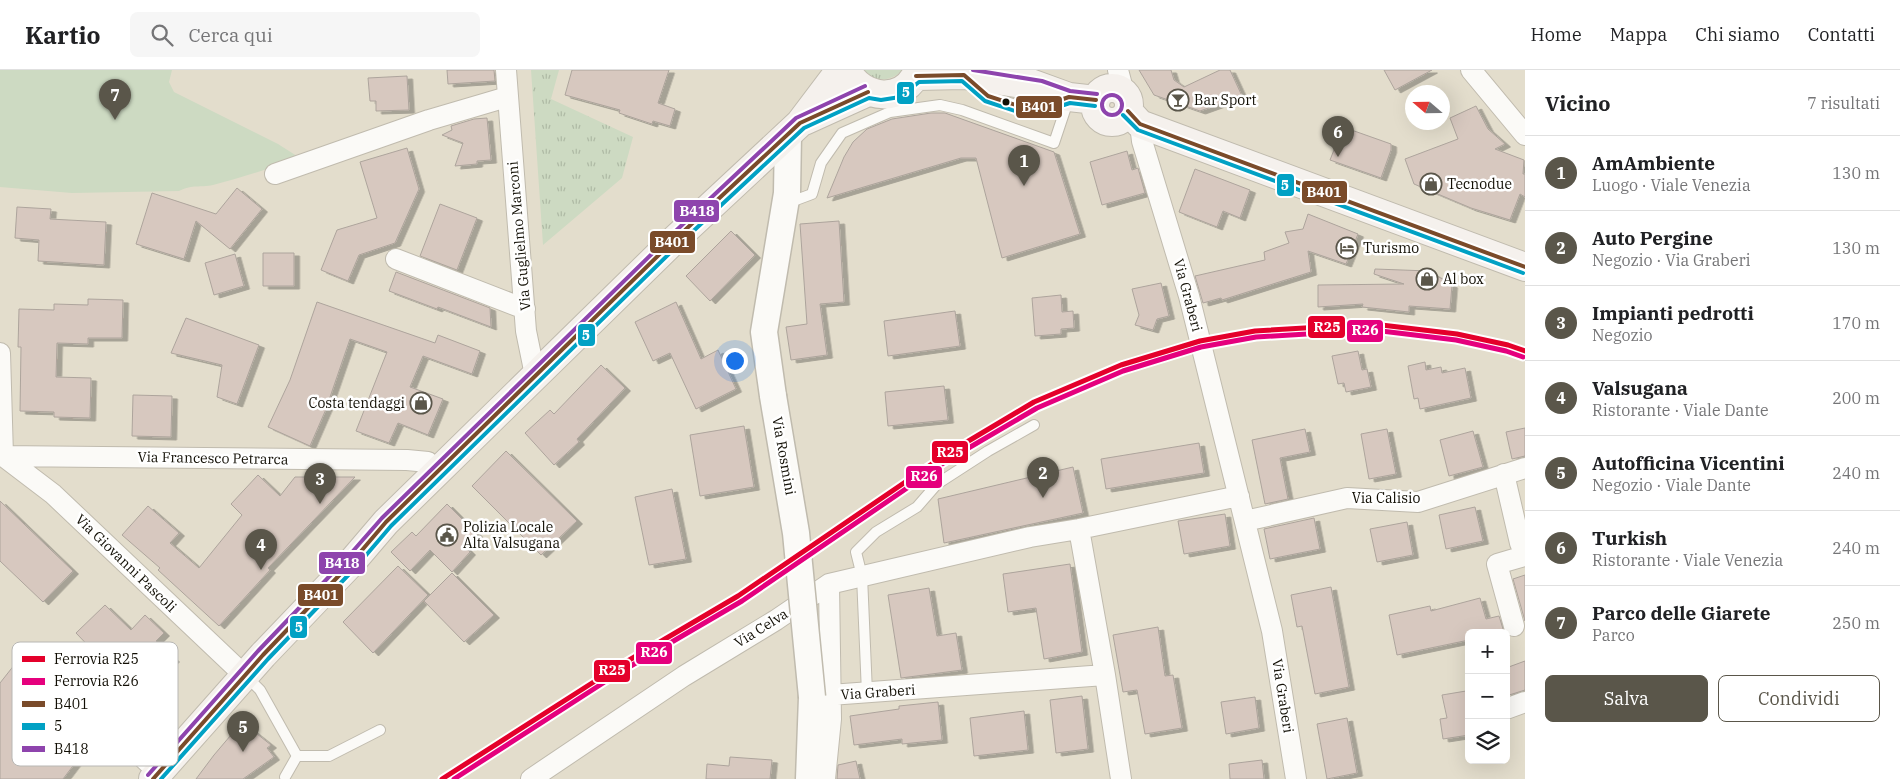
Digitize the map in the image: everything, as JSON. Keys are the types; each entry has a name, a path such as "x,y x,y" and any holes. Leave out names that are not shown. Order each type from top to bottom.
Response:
{"main road":[{"path":"178,751 386,522 669,245 794,129 840,70"},
{"path":"847,70 858,86 868,92 882,94 898,92 911,82 917,73 964,75 1041,87"},
{"path":"992,70 1041,87 1083,98 1098,95 1108,88 1114,88 1127,99 1525,267"},
{"path":"794,129 868,92"},
{"path":"154,778 165,766"}],"street":[{"name":"Via Guglielmo Marconi","path":"506,70 526,331 535,375"},
{"path":"1471,70 1525,135"},
{"path":"275,174 429,120 508,97"},
{"name":"Via Graberi","path":"1127,99 1142,141 1189,296 1239,496 1272,631 1296,779"},
{"name":"Via Rosmini","path":"794,129 788,161 785,204 764,332 821,696 809,779"},
{"path":"396,259 525,310"},
{"path":"0,353 1,456"},
{"name":"Via Francesco Petrarca","path":"1,456 414,460 428,462 436,472"},
{"name":"Via Giovanni Pascoli","path":"1,456 53,494 245,676"},
{"path":"32,478 44,456"},
{"name":"Via Calisio","path":"1245,521 1347,498 1418,502 1525,468"},
{"path":"1504,474 1524,556 1497,564 1514,626"},
{"path":"825,779 831,719 821,696 829,584 1030,537 1079,529 1239,496"},
{"path":"1079,529 1105,674 1121,779"},
{"name":"Via Celva","path":"531,779 684,676 776,620 829,584"},
{"name":"Via Graberi","path":"821,696 1105,674"},
{"path":"1510,708 1525,702"}],"lane":[{"path":"964,75 988,96 1031,110 1083,98"},
{"path":"785,204 812,194 820,163 842,133 890,112 940,105 962,110 1054,143 1083,98"},
{"path":"867,693 862,576 856,552 876,532 917,507 937,484 988,451 1034,425"},
{"path":"245,676 260,690 298,756"},
{"path":"298,756 329,756 380,730"},
{"path":"285,778 298,756"},
{"path":"142,766 154,778"}],"green space":[{"path":"0,70 172,70 169,82 174,92 278,144 300,158 213,185 193,187 179,191 72,193 0,187"},
{"path":"531,70 559,70 551,99 633,137 622,178 543,245"},
{"path":"863,70 903,70 888,79 878,79"}],"building":[{"path":"447,70 494,70 495,81 448,84"},
{"path":"572,70 669,70 658,103 675,109 670,126 653,121 652,124 619,113 620,110 565,95"},
{"path":"1139,70 1171,70 1174,80 1184,87 1220,70 1230,70 1242,96 1200,111 1154,95"},
{"path":"1384,70 1432,70 1395,90"},
{"path":"407,76 409,110 376,111 376,101 370,101 368,78"},
{"path":"1476,106 1488,129 1505,144 1495,149 1524,160 1525,197 1520,194 1510,220 1471,208 1414,184 1405,159 1458,139 1450,118"},
{"path":"931,113 945,113 1054,152 1080,234 1002,258 976,158 961,158 827,198 844,157 853,142 867,129 892,119"},
{"path":"487,118 491,160 477,161 477,164 455,166 463,143 442,135 452,130 451,126 474,119"},
{"path":"1343,127 1391,144 1391,150 1381,178 1330,160"},
{"path":"407,148 419,189 395,243 359,255 348,281 321,270 337,230 377,218 360,162"},
{"path":"1127,151 1132,170 1138,168 1145,193 1102,205 1090,162"},
{"path":"1195,169 1250,190 1240,218 1223,211 1217,227 1179,212"},
{"path":"237,188 262,209 230,249 196,221 184,259 136,244 152,193 216,214"},
{"path":"440,204 477,218 457,270 420,256"},
{"path":"17,207 51,209 50,219 106,222 104,265 38,261 39,240 15,238"},
{"path":"1308,214 1358,234 1346,264 1308,251 1311,272 1222,300 1221,298 1203,303 1195,276 1265,260 1264,252 1289,243 1285,232 1303,229"},
{"path":"839,221 844,302 820,304 827,355 791,360 786,327 807,324 800,224"},
{"path":"731,231 755,255 710,301 686,276"},
{"path":"263,253 294,253 294,286 263,286"},
{"path":"235,254 244,286 214,295 205,263"},
{"path":"1375,269 1429,271 1452,285 1450,309 1409,306 1409,312 1362,307 1363,304 1318,307 1318,285 1404,284 1374,274"},
{"path":"396,272 490,308 491,327 389,291"},
{"path":"1161,283 1169,316 1157,319 1153,330 1135,325 1139,315 1132,289"},
{"path":"1061,295 1062,312 1073,311 1074,328 1061,329 1061,334 1035,336 1032,298"},
{"path":"88,299 123,300 122,338 88,338 88,344 57,343 56,377 91,378 90,418 54,417 54,412 20,411 21,347 18,347 19,309 54,310 54,304 88,305"},
{"path":"317,302 435,343 438,335 480,351 472,374 423,356 410,387 443,399 428,435 398,423 389,443 356,431 387,352 350,339 330,400 310,446 268,427 290,380"},
{"path":"676,302 701,359 718,350 736,389 696,409 670,353 653,361 635,322"},
{"path":"955,311 960,346 888,356 884,321"},
{"path":"186,318 259,345 237,404 217,397 222,365 171,353"},
{"path":"1358,351 1362,370 1367,369 1371,387 1346,392 1344,383 1338,384 1332,356"},
{"path":"1425,362 1426,370 1441,367 1442,373 1465,368 1471,398 1420,409 1418,398 1414,399 1408,366"},
{"path":"601,365 625,388 577,439 579,442 554,465 525,433 550,410 554,414"},
{"path":"944,386 948,420 888,426 885,392"},
{"path":"133,395 172,396 171,437 132,436"},
{"path":"744,426 754,487 700,496 690,435"},
{"path":"1525,428 1525,456 1512,459 1506,432"},
{"path":"1305,429 1310,452 1280,458 1288,499 1265,504 1252,440"},
{"path":"1387,429 1396,474 1369,479 1361,434"},
{"path":"1473,431 1483,467 1449,476 1440,440"},
{"path":"1199,443 1204,473 1106,489 1101,459"},
{"path":"506,451 577,521 541,555 472,486"},
{"path":"1073,467 1083,513 944,543 938,499"},
{"path":"258,475 280,496 295,477 355,477 268,568 270,570 219,626 158,570 160,568 122,535 148,506 179,533 170,543 199,568 242,515 231,504"},
{"path":"672,489 686,559 649,565 635,497"},
{"path":"0,501 73,571 43,602 0,561"},
{"name":"Polizia Locale Alta Valsugana","path":"447,504 477,534 465,547 470,552 452,572 430,550 410,571 391,552 412,532 416,536"},
{"path":"1475,507 1483,541 1446,549 1439,515"},
{"path":"1225,514 1230,546 1184,554 1178,521"},
{"path":"1314,518 1320,549 1270,559 1264,529"},
{"path":"1407,522 1413,555 1377,562 1370,529"},
{"path":"1070,564 1082,652 1044,659 1036,608 1008,612 1003,574"},
{"path":"398,566 428,595 373,653 343,622"},
{"path":"452,573 494,615 464,642 424,601"},
{"path":"1525,575 1525,621 1513,579"},
{"path":"1331,587 1349,687 1315,694 1302,626 1297,627 1291,595"},
{"path":"929,588 937,636 956,633 962,670 901,678 888,595"},
{"path":"1480,598 1486,619 1499,616 1503,629 1465,629 1465,641 1397,655 1389,615 1430,606 1431,611"},
{"path":"105,605 131,630 145,615 164,633 157,642 85,642 76,633"},
{"path":"1158,627 1165,676 1173,675 1182,728 1145,734 1137,690 1123,692 1113,635"},
{"path":"1525,661 1525,690 1510,695 1510,674 1510,667"},
{"path":"12,668 12,766 73,766 63,779 0,779 0,683"},
{"path":"1465,691 1465,736 1443,739 1440,719 1447,718 1442,695"},
{"path":"1082,696 1088,749 1056,753 1050,700"},
{"path":"1255,697 1259,728 1226,734 1221,702"},
{"path":"938,702 942,740 902,744 902,739 854,745 850,716 899,709 899,706"},
{"path":"1024,711 1028,750 974,756 970,718"},
{"path":"1347,718 1357,773 1327,779 1317,724"},
{"path":"242,722 271,745 267,748 274,757 243,779 196,779 214,755"},
{"path":"730,757 772,760 770,779 706,779 707,764 729,766"},
{"path":"1262,760 1264,779 1230,779 1229,764"},
{"path":"856,761 860,779 837,779 838,765"}],"rail line":[{"name":"R25","path":"442,779 614,669 738,596 945,455 1034,402 1121,365 1200,341 1255,331 1373,324 1457,334 1508,345 1525,351"},
{"name":"R26","path":"454,779 617,674 742,601 948,460 1037,408 1123,371 1201,347 1256,337 1373,330 1456,340 1506,351 1523,357"}],"transit line":[{"name":"B418","path":"973,70 1042,81 1070,91 1097,94"},
{"name":"B401","path":"916,76 964,75 988,96 1031,110 1069,97 1096,100"},
{"name":"5","path":"178,760 268,659 356,567 391,526 673,250 804,128 869,98 881,100 900,97 919,82 962,81 985,101 1030,116 1070,103 1095,106"},
{"name":"B418","path":"178,741 258,651 346,559 382,518 665,241 796,118 865,86"},
{"name":"B401","path":"178,751 263,655 351,563 386,522 669,245 800,123 868,92"},
{"name":"B418","path":"1112,95 1119,98 1122,105 1119,112 1112,115 1105,112 1102,105 1105,98 1112,95"},
{"name":"B401","path":"1128,111 1140,124 1525,267"},
{"name":"5","path":"1123,115 1138,130 1523,273"},
{"name":"B418","path":"148,775 156,766"},
{"name":"B401","path":"153,779 165,766"},
{"name":"5","path":"161,779 173,766"}],"place":[{"name":"Bar Sport","path":"1178,100"},
{"name":"Parco delle Giarete","path":"115,120"},
{"name":"Turkish","path":"1338,157"},
{"name":"Tecnodue","path":"1431,184"},
{"name":"AmAmbiente","path":"1024,186"},
{"name":"Turismo","path":"1347,248"},
{"name":"Al box","path":"1427,279"},
{"name":"Costa tendaggi","path":"421,403"},
{"name":"Auto Pergine","path":"1043,498"},
{"name":"Impianti pedrotti","path":"320,504"},
{"name":"Polizia Locale Alta Valsugana","path":"447,535"},
{"name":"Valsugana","path":"261,570"},
{"name":"Autofficina Vicentini","path":"243,752"}]}
